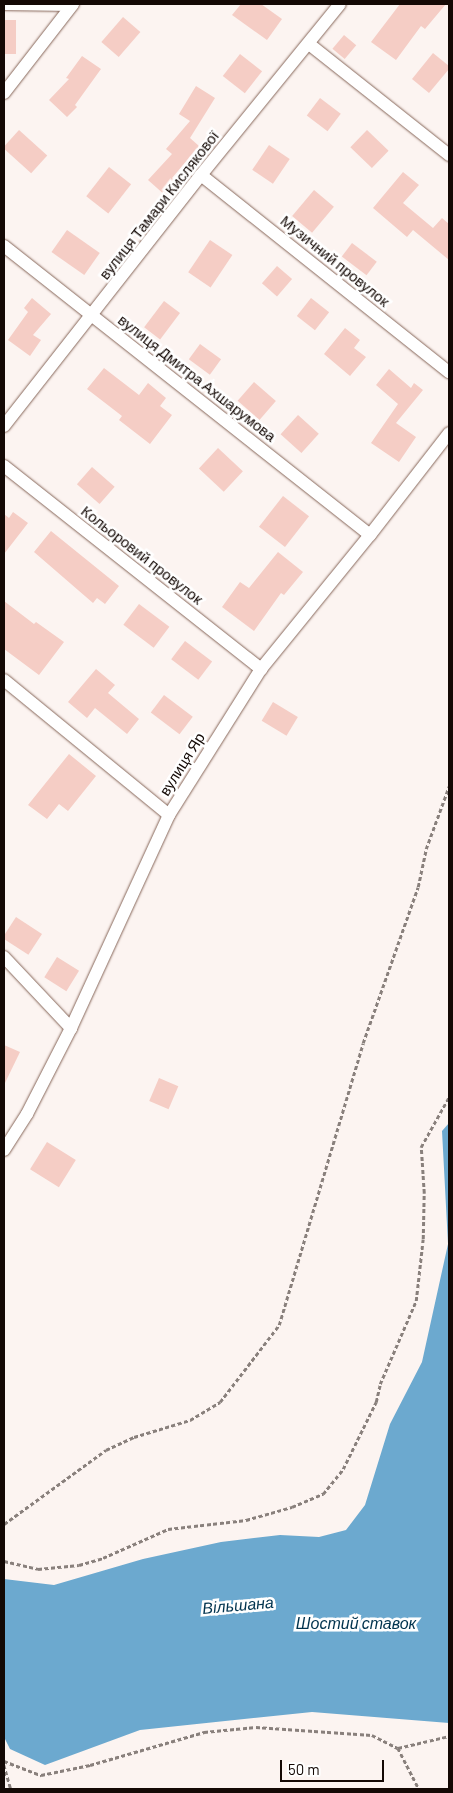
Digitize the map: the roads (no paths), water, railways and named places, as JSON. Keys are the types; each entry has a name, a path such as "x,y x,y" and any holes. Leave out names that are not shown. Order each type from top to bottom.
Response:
{"street":[{"path":"4,4 73,4"},
{"path":"4,93 73,4"},
{"name":"вулиця Тамари Кислякової","path":"4,426 92,316 201,174 340,4"},
{"path":"309,44 449,155"},
{"name":"Музичний провулок","path":"201,174 449,372"},
{"name":"вулиця Дмитра Ахшарумова","path":"4,246 370,535"},
{"name":"вулиця Яр","path":"4,1150 27,1114 71,1028 169,815 261,669 370,535 449,433"},
{"name":"Кольоровий провулок","path":"4,466 261,669"},
{"path":"4,680 169,815"},
{"path":"4,957 71,1028"}],"water":[{"name":"Шостий ставок","path":"449,1123 449,1723 312,1712 140,1730 45,1765 10,1749 4,1737 4,1579 54,1585 143,1559 221,1542 280,1535 319,1537 346,1530 365,1505 390,1424 422,1362 448,1244 442,1131"}],"water label":[{"name":"Вільшана","path":"238,1605"}]}
